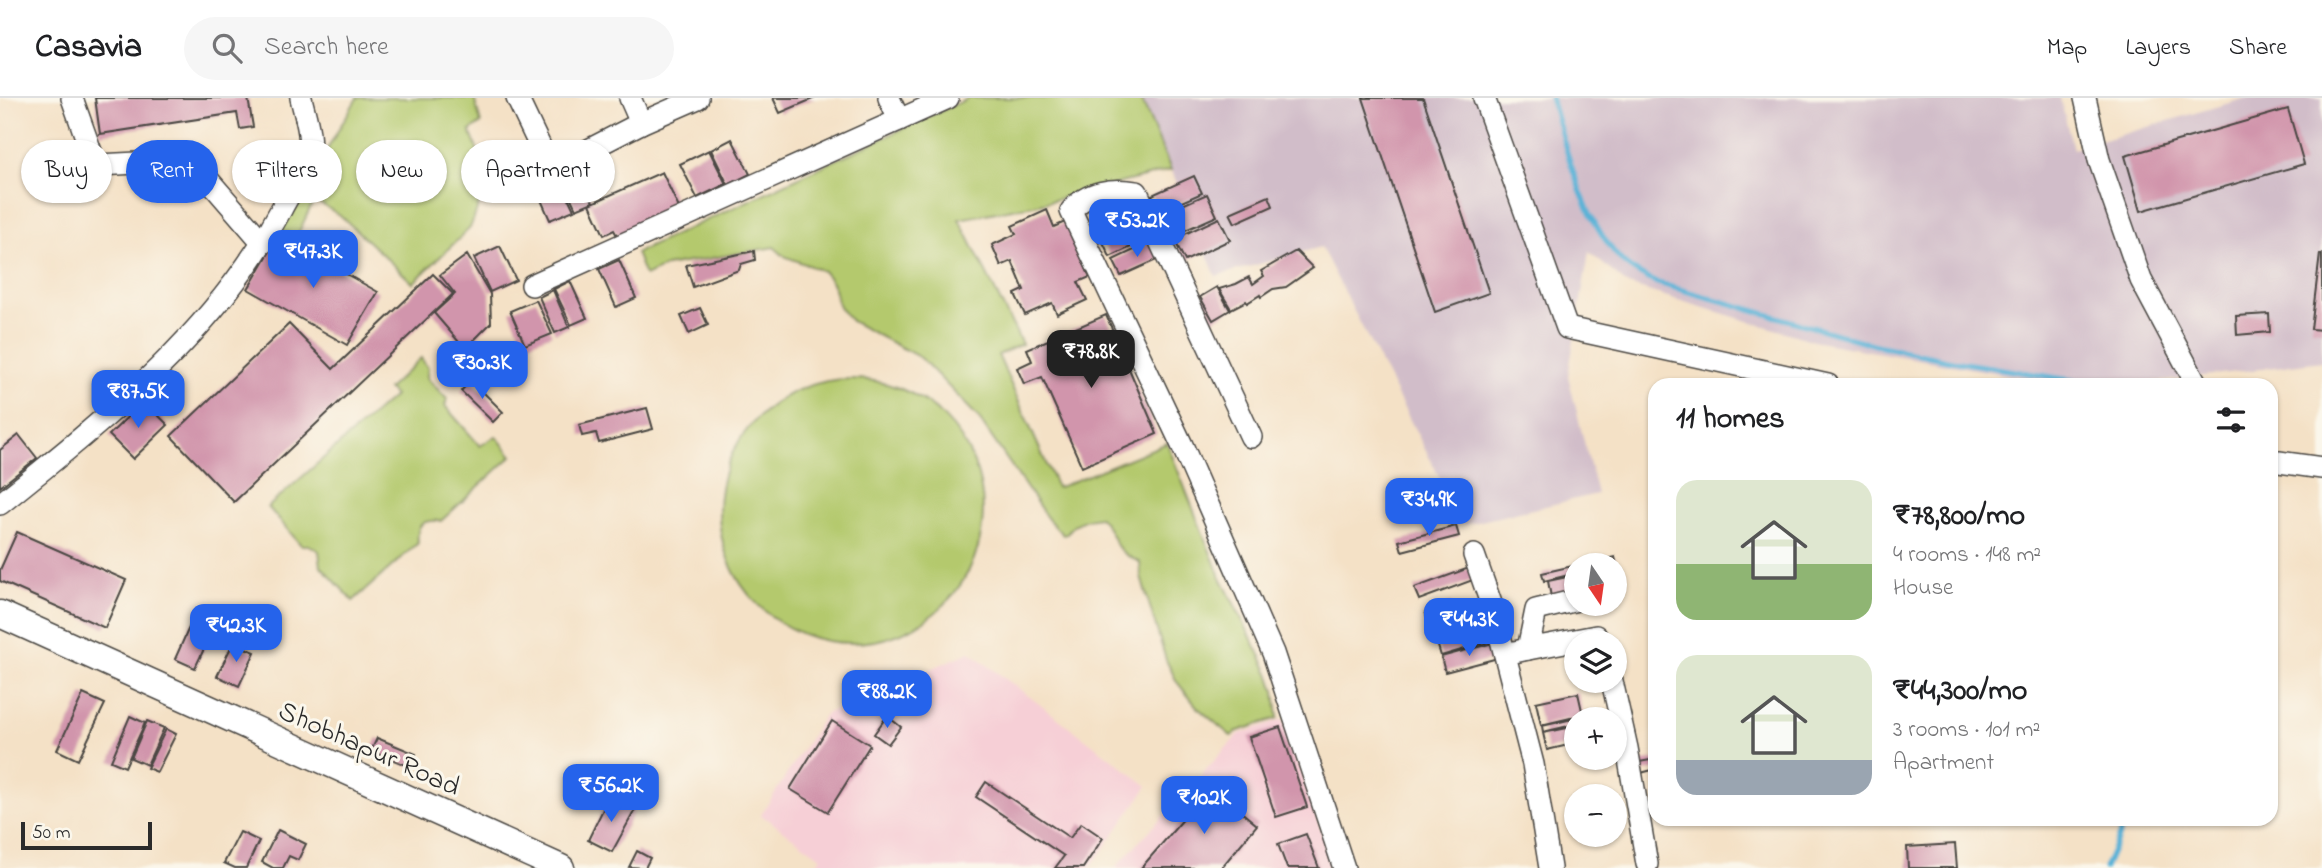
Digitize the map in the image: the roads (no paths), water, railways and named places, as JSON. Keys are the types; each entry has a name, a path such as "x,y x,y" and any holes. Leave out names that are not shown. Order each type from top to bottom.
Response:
{"main road":[{"name":"Shobhapur Road","path":"0,614 561,868"},
{"name":"Shobhapur Road","path":"0,621 544,868"}],"street":[{"path":"72,98 94,160 99,165 175,161 199,169 263,243"},
{"path":"0,504 106,419 173,354 231,289 263,243 308,157 309,135 301,98"},
{"path":"517,98 547,161 553,165 563,163 641,123 698,98"},
{"path":"630,98 641,123"},
{"path":"889,98 899,120"},
{"path":"532,285 948,98"},
{"path":"1484,98 1567,328 1796,378"},
{"path":"2085,98 2099,160 2141,280 2193,378"},
{"path":"1251,437 1137,192 1115,188 1080,201 1071,211 1182,444 1273,653 1343,868"},
{"path":"2278,462 2322,468"},
{"path":"1474,555 1505,654 1533,764 1550,868"},
{"path":"1528,649 1536,610 1564,603"},
{"path":"1505,654 1564,642"},
{"path":"1615,693 1647,864"}],"waterway":[{"path":"1551,98 1578,184 1597,226 1625,264 1654,282 1876,345 1952,361 2058,378"},
{"path":"2105,868 2123,826"}]}
